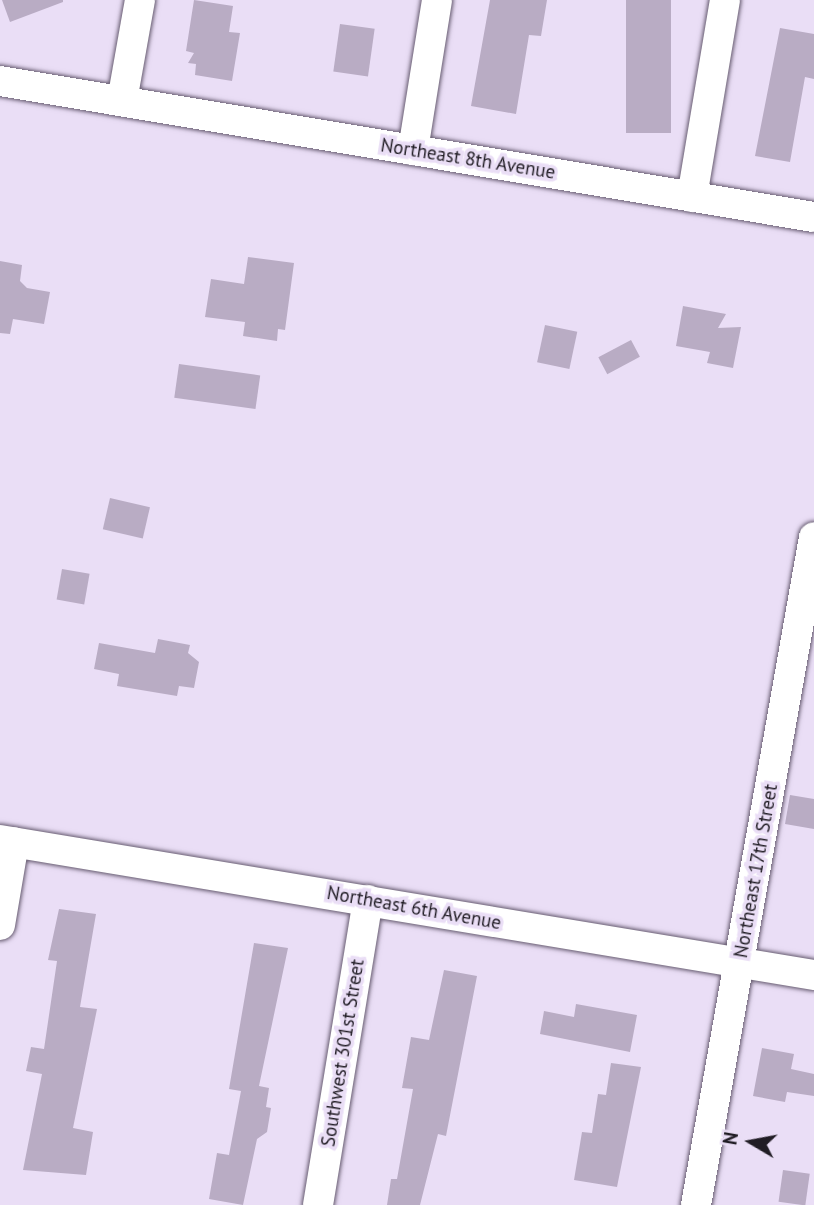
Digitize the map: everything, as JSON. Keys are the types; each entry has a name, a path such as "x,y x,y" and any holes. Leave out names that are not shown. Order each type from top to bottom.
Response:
{"street":[{"path":"122,101 140,0"},
{"path":"413,150 437,0"},
{"path":"692,197 725,0"},
{"name":"Northeast 8th Avenue","path":"0,81 814,217"},
{"name":"Northeast 17th Street","path":"696,1205 810,590 814,537"},
{"path":"0,925 7,841"},
{"name":"Northeast 6th Avenue","path":"7,841 814,975"},
{"name":"Southwest 301st Street","path":"318,1205 368,900"}],"building":[{"path":"2,0 63,0 63,2 10,22"},
{"path":"194,0 233,6 229,32 240,33 232,81 195,75 196,64 188,63 194,53 186,51"},
{"path":"490,0 547,0 541,36 529,35 516,114 471,106"},
{"path":"626,0 671,0 671,133 626,133"},
{"path":"340,24 375,29 368,76 333,72"},
{"path":"780,28 814,34 814,79 805,77 790,162 755,156"},
{"path":"248,257 294,263 285,330 278,329 277,341 243,336 245,322 205,317 211,279 244,284"},
{"path":"0,261 22,265 20,281 27,288 50,292 44,324 13,319 10,334 0,333"},
{"path":"683,306 726,314 718,328 741,327 733,368 707,363 710,352 676,346"},
{"path":"545,325 577,332 569,369 537,362"},
{"path":"631,340 640,357 607,374 598,357"},
{"path":"179,364 260,375 255,409 174,398"},
{"path":"110,498 150,507 143,538 103,529"},
{"path":"62,569 90,574 84,604 57,600"},
{"path":"158,639 190,645 188,653 199,662 194,688 179,686 177,696 117,686 119,674 94,669 99,643 155,653"},
{"path":"790,795 814,799 814,829 785,824"},
{"path":"59,909 96,914 80,1007 97,1009 73,1128 93,1132 86,1175 23,1170 42,1074 26,1071 31,1047 44,1049 57,961 48,960"},
{"path":"254,943 288,948 259,1086 269,1088 266,1107 271,1108 267,1132 257,1139 243,1205 209,1199 217,1153 229,1155 241,1091 229,1089"},
{"path":"444,970 477,976 446,1136 438,1134 420,1205 387,1205 391,1179 397,1179 413,1089 402,1088 411,1037 429,1040"},
{"path":"576,1004 637,1015 630,1052 540,1034 544,1011 574,1017"},
{"path":"762,1048 794,1054 791,1069 814,1074 814,1096 787,1092 785,1102 753,1096"},
{"path":"611,1063 641,1067 617,1187 574,1180 582,1132 592,1133 598,1094 606,1095"},
{"path":"783,1170 810,1174 805,1205 779,1202"}]}
